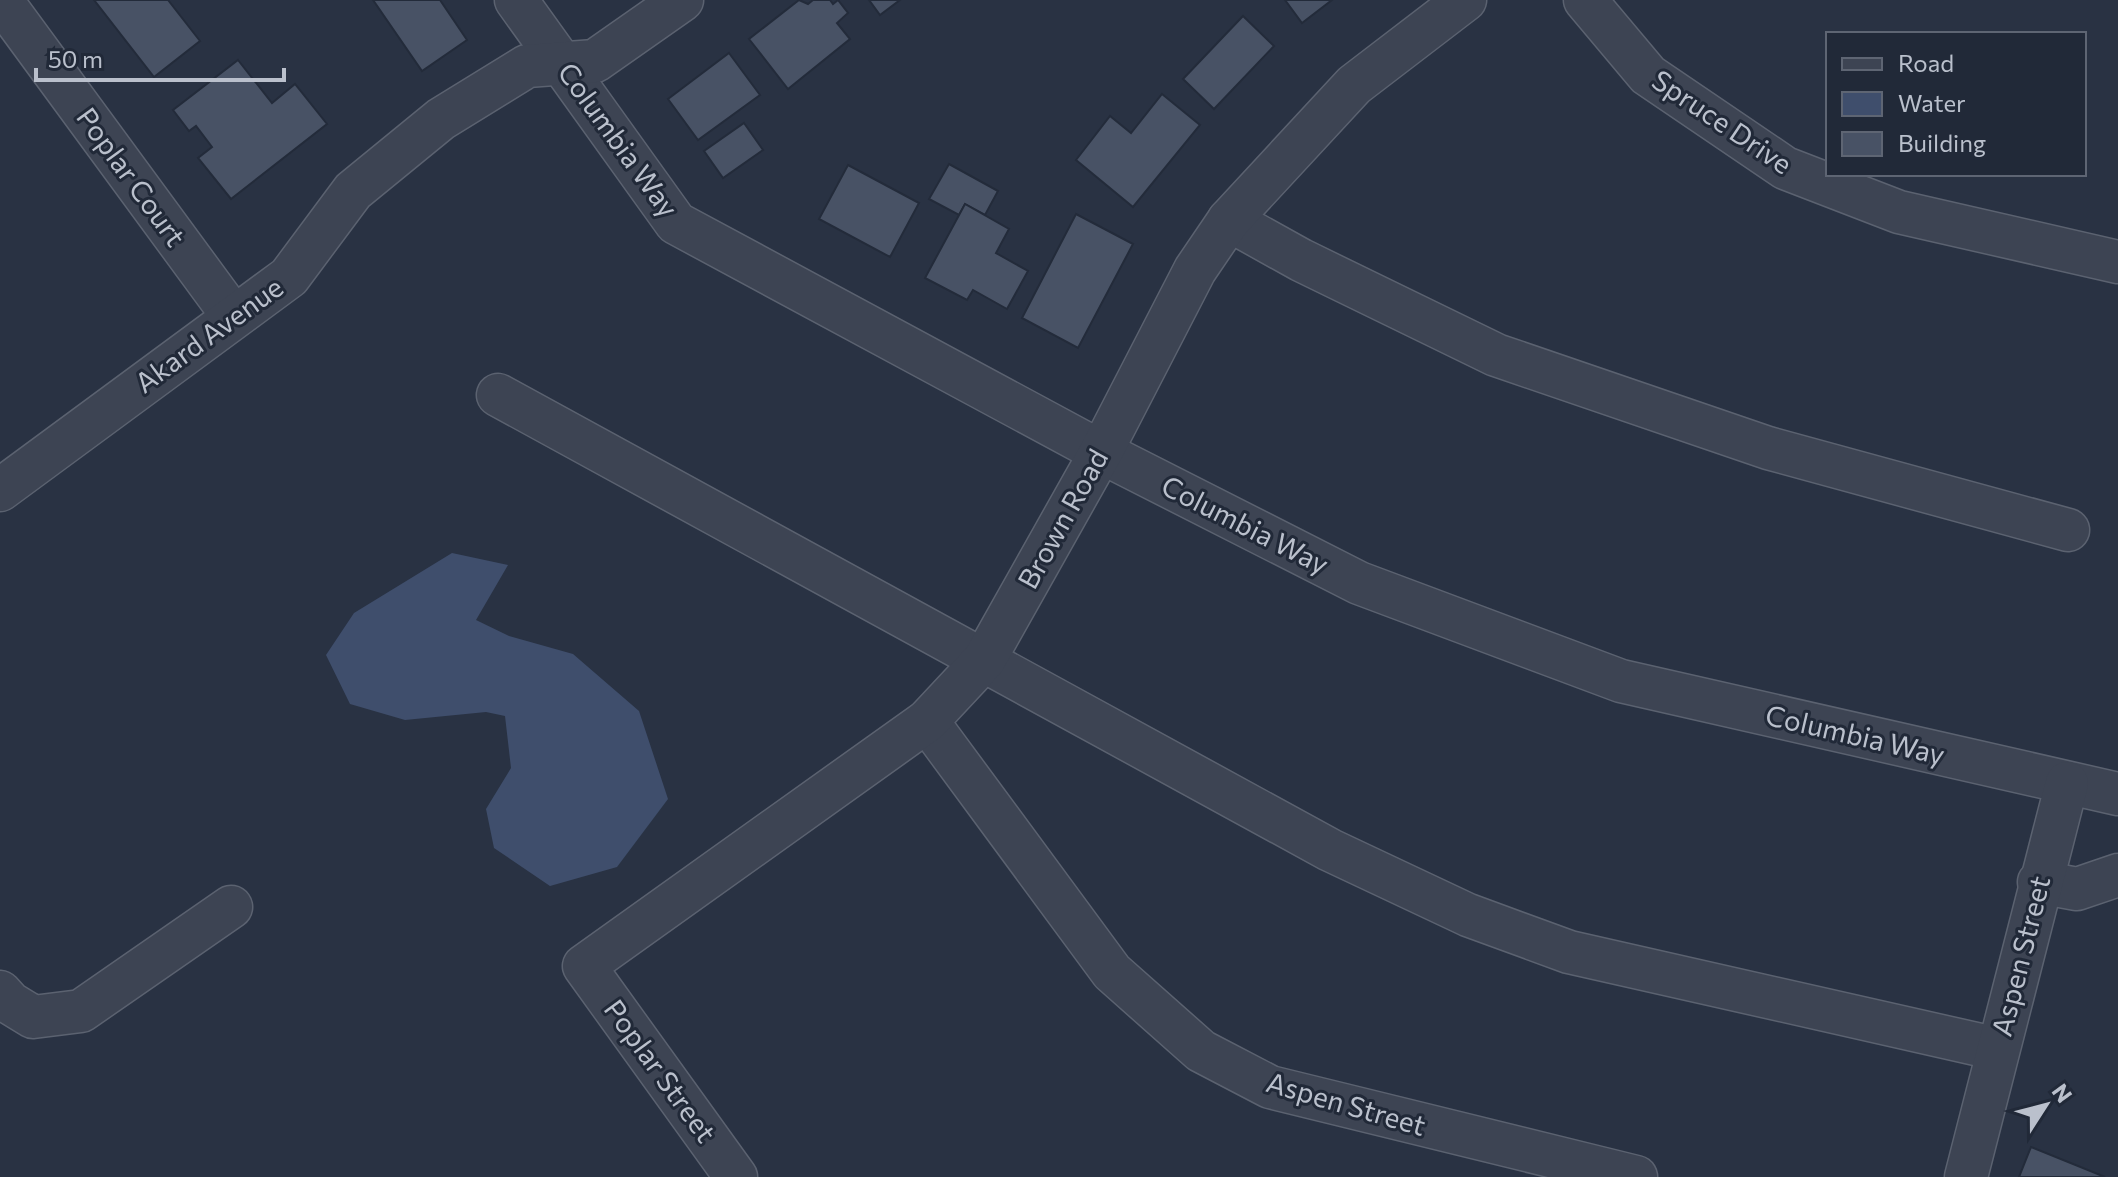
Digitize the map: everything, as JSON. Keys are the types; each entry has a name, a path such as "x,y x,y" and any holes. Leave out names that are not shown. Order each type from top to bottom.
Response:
{"street":[{"name":"Poplar Court","path":"1,0 233,316"},
{"name":"Columbia Way","path":"516,0 676,223 1101,452 1359,583 1621,681 2118,794"},
{"name":"Akard Avenue","path":"0,490 289,277 353,191 441,119 527,66 595,61 682,0"},
{"name":"Brown Road","path":"584,966 927,721 984,660 1101,452 1195,270 1229,220 1354,85 1465,0"},
{"name":"Spruce Drive","path":"1585,0 1648,75 1785,168 1899,212 2118,262"},
{"path":"1229,220 1301,260 1496,355 1768,448 2068,530"},
{"path":"498,395 1330,850 1468,915 1569,952 1998,1049"},
{"name":"Aspen Street","path":"927,721 1112,972 1201,1051 1270,1087 1636,1177"},
{"name":"Aspen Street","path":"1966,1177 1998,1049 2058,886 2067,783"},
{"path":"2058,886 2118,875"},
{"path":"0,992 10,1003 33,1017 81,1011 231,907"},
{"name":"Poplar Street","path":"584,966 736,1177"}],"water":[{"path":"452,553 508,565 476,620 509,636 573,654 639,711 668,799 617,867 550,886 494,848 486,809 511,768 505,716 486,712 405,720 350,704 326,655 354,613"}],"building":[{"path":"94,0 168,0 200,41 154,77"},
{"path":"373,0 440,0 467,40 422,71"},
{"path":"799,0 808,4 813,0 830,0 833,4 838,0 848,13 837,23 850,39 788,89 749,39"},
{"path":"869,0 900,0 880,15"},
{"path":"1285,0 1332,0 1302,23"},
{"path":"1243,16 1274,46 1214,109 1183,79"},
{"path":"729,53 760,95 698,140 668,99"},
{"path":"238,60 272,103 295,84 327,124 231,199 198,158 212,147 196,126 189,131 173,110"},
{"path":"1162,94 1200,125 1133,207 1076,160 1110,116 1131,133"},
{"path":"744,123 763,150 723,178 704,151"},
{"path":"949,164 998,191 985,215 965,204 959,215 929,199"},
{"path":"848,165 919,203 890,257 819,219"},
{"path":"965,204 1009,229 996,253 1028,271 1007,309 973,290 967,300 925,278"},
{"path":"1076,214 1133,244 1078,348 1022,318"},
{"path":"2031,1147 2105,1177 2019,1177"}]}
